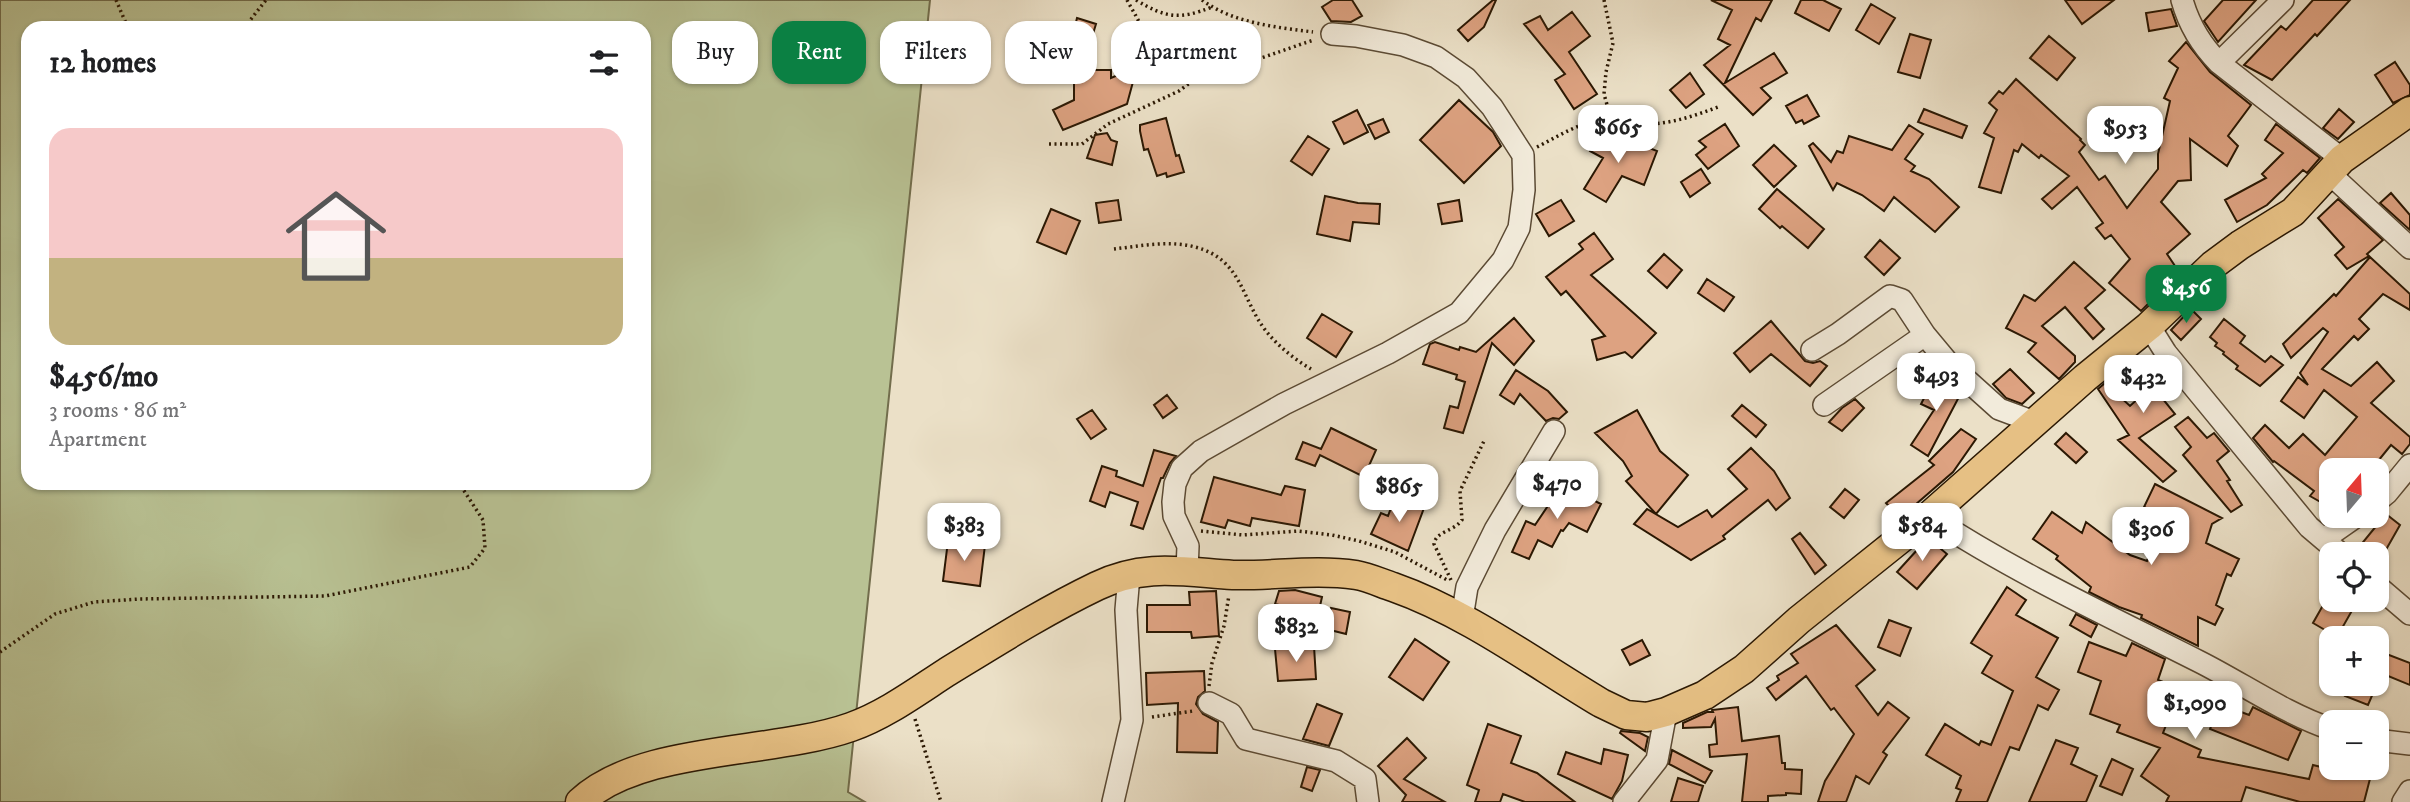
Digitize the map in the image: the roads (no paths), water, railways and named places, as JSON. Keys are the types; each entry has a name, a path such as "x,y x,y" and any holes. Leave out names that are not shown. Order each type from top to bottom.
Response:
{"main road":[{"path":"580,802 590,792 611,781 656,764 802,739 851,727 906,698 1011,632 1094,587 1117,577 1155,570 1235,575 1356,575 1420,597 1462,618 1601,704 1637,717 1666,712 1705,695 1744,669 1799,620 1929,516 2117,350 2149,326 2213,265 2293,212 2310,197 2336,166 2410,111"}],"street":[{"path":"2182,0 2186,15 2203,48 2336,166 2410,248"},
{"path":"2219,63 2283,0"},
{"path":"1187,571 1188,546 1174,516 1173,493 1182,468 1201,451 1284,404 1388,353 1459,313 1503,260 1519,228 1524,190 1523,155 1484,97 1466,78 1436,57 1403,45 1332,34"},
{"path":"1812,350 1890,296 1902,300 1925,335 1950,365 1998,409 2034,422"},
{"path":"2149,326 2166,353 2219,418 2309,527 2327,542"},
{"path":"1824,405 1925,335"},
{"path":"1462,618 1459,585 1554,430"},
{"path":"2389,491 2410,465"},
{"path":"1929,516 2020,572 2319,724"},
{"path":"2323,539 2339,528"},
{"path":"1113,802 1132,720 1126,610 1129,575"},
{"path":"2389,596 2410,614"},
{"path":"1209,704 1231,714 1246,739 1347,766 1365,779 1367,802"},
{"path":"1624,802 1657,760 1666,712"},
{"path":"2389,742 2410,744"},
{"path":"2403,802 2410,791"}]}
